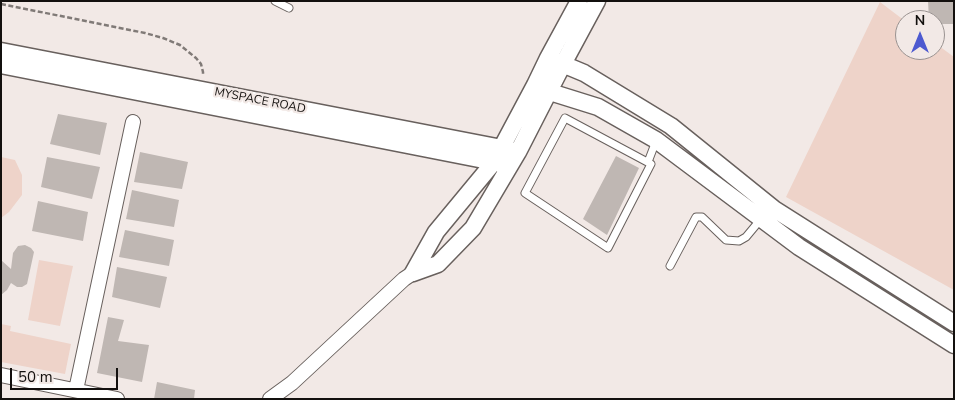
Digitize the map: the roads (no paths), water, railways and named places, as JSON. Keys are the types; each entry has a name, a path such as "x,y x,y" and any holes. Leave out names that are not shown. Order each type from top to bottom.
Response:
{"street":[{"path":"542,88 548,58 579,1"},
{"path":"270,399 292,383 404,279 413,273 438,264 473,228 506,157 542,88 563,64 597,1"},
{"name":"MYSPACE ROAD","path":"1,52 202,90 506,157"},
{"path":"548,58 584,74 672,126 774,209 954,323"},
{"name":"MYSPACE ROAD","path":"1,65 506,157"},
{"path":"542,88 598,107 656,140 799,247 954,345"},
{"path":"76,390 133,122"},
{"path":"413,273 436,232 506,157"},
{"path":"1,375 117,399"}],"lane":[{"path":"276,1 288,8"},
{"path":"648,162 565,118 525,193 608,248 651,164 648,162 656,140"},
{"path":"670,266 696,217 702,217 726,240 739,240 746,237 762,219"}]}
